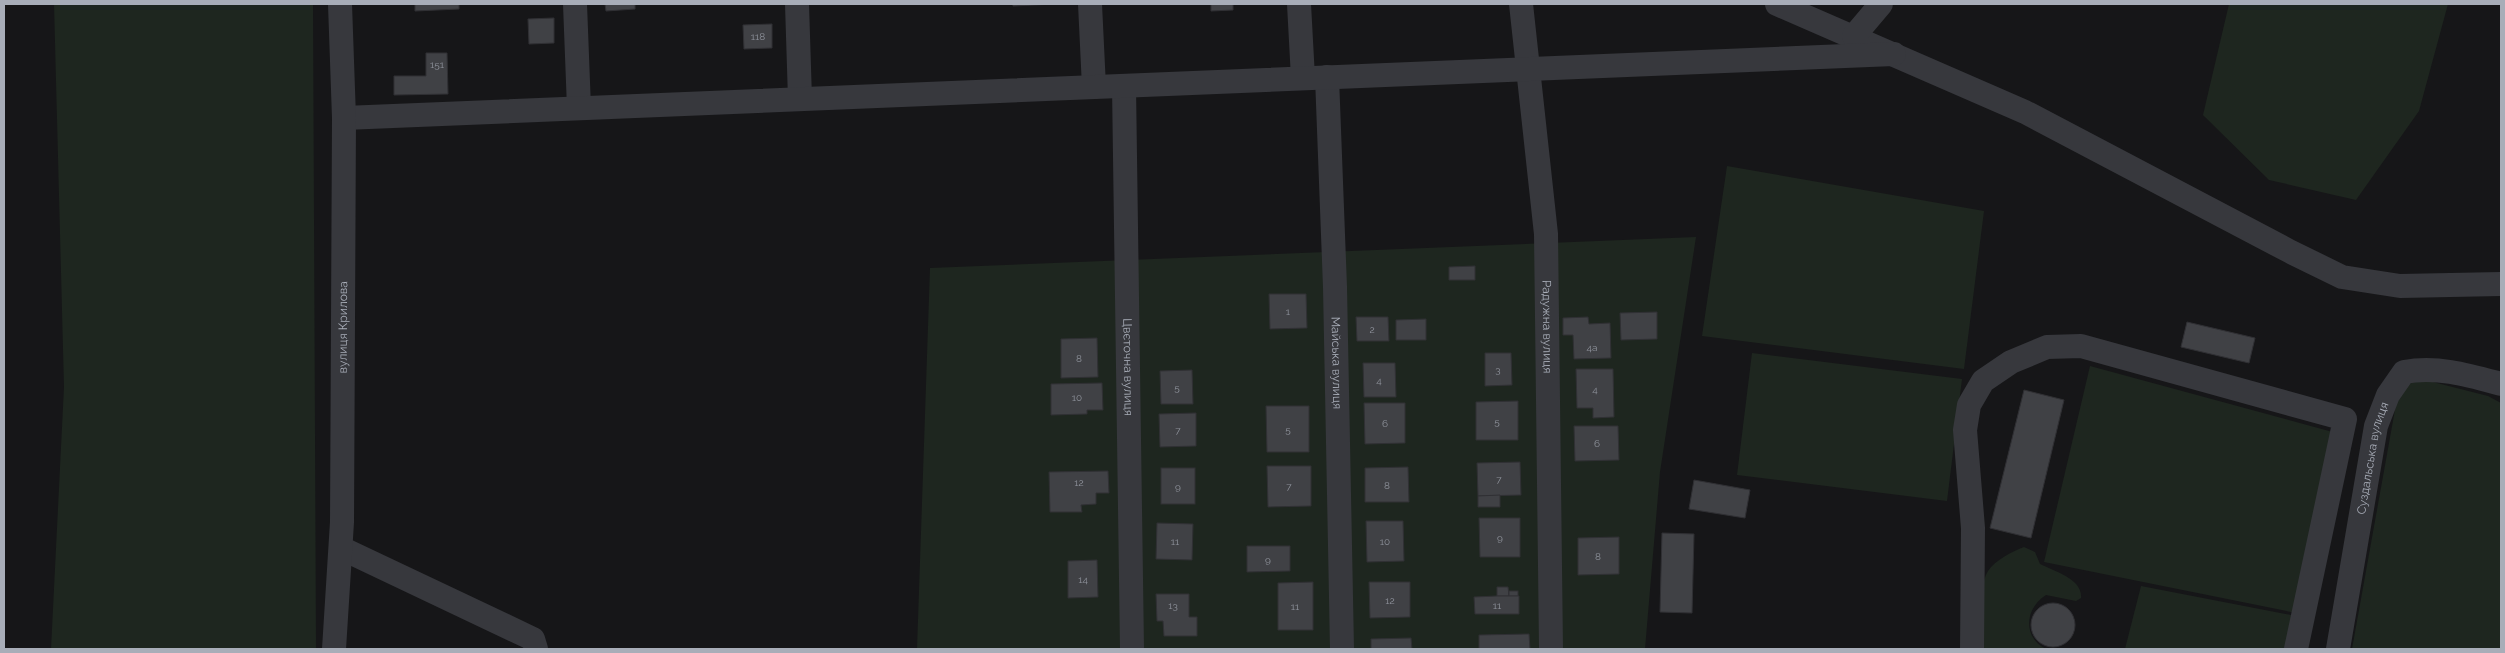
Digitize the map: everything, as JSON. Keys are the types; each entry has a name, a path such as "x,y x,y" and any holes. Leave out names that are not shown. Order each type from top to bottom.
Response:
{"street":[{"name":"вулиця Крилова","path":"334,649 341,548 344,118 340,4"},
{"path":"574,4 579,108"},
{"path":"797,4 800,99"},
{"path":"1090,4 1094,87"},
{"path":"1299,4 1303,78"},
{"name":"Радужна вулиця","path":"1521,4 1546,234 1551,649"},
{"path":"1777,4 2025,112 2342,277 2400,286 2501,284"},
{"path":"1854,36 1881,4"},
{"path":"344,118 1894,54"},
{"name":"Майська вулиця","path":"1327,77 1335,287 1342,649"},
{"name":"Цвєточна вулиця","path":"1124,86 1132,649"},
{"path":"1972,649 1973,528 1965,430 1969,405 1984,381 2011,362 2047,347 2081,346 2345,419 2296,649"},
{"name":"Суздальська вулиця","path":"2338,649 2376,426 2388,394 2404,372 2424,368 2457,372 2501,384"},
{"path":"341,548 532,639 536,649"}],"shaded area":[{"path":"54,4 313,4 316,649 51,649 64,387"},
{"path":"2229,4 2448,4 2419,111 2356,200 2269,180 2203,115"},
{"path":"1727,166 1984,211 1964,369 1702,336"},
{"path":"1696,237 1660,472 1645,649 917,649 930,268"},
{"path":"1752,353 1962,379 1947,501 1737,475"},
{"path":"2090,366 2340,434 2301,614 2044,562"},
{"path":"2425,380 2488,396 2501,403 2501,649 2352,649 2398,393 2407,384"},
{"path":"2024,547 2035,552 2040,564 2073,581 2080,591 2081,598 2076,601 2046,595 2034,607 2030,615 2030,630 2038,644 2046,649 1981,649 1981,598 1985,578 1995,563 2010,553"},
{"path":"2141,586 2291,615 2290,649 2125,649"}],"building":[{"path":"415,4 459,4 459,9 415,11"},
{"path":"605,4 635,4 635,9 606,11"},
{"path":"1013,4 1055,4 1013,6"},
{"path":"1211,4 1233,4 1233,10 1211,11"},
{"path":"554,18 554,43 529,44 528,19"},
{"path":"772,24 772,48 744,49 743,25"},
{"path":"426,53 447,53 448,94 394,95 394,76 426,76"},
{"path":"1475,266 1475,280 1449,280 1449,267"},
{"path":"1269,294 1306,294 1307,328 1270,329"},
{"path":"1657,312 1657,339 1621,340 1620,313"},
{"path":"1356,317 1388,317 1389,341 1357,341"},
{"path":"1588,317 1589,324 1610,323 1611,358 1574,359 1573,335 1563,335 1563,318"},
{"path":"1426,319 1426,340 1396,340 1396,320"},
{"path":"2187,322 2255,338 2249,363 2181,347"},
{"path":"1097,338 1098,377 1061,378 1061,339"},
{"path":"1485,353 1511,353 1512,385 1485,386"},
{"path":"1363,363 1395,363 1396,397 1364,397"},
{"path":"1576,369 1613,369 1614,417 1593,418 1593,408 1577,408"},
{"path":"1192,370 1193,404 1161,404 1160,371"},
{"path":"1102,383 1103,410 1087,410 1087,414 1051,415 1051,384"},
{"path":"2024,390 2064,400 2031,538 1990,528"},
{"path":"1518,401 1518,440 1476,440 1476,402"},
{"path":"1364,403 1405,403 1405,443 1365,444"},
{"path":"1266,406 1309,406 1309,452 1267,452"},
{"path":"1196,413 1196,446 1160,447 1159,414"},
{"path":"1574,426 1618,426 1619,460 1575,461"},
{"path":"1520,462 1521,495 1478,496 1477,463"},
{"path":"1267,466 1311,466 1311,506 1268,507"},
{"path":"1408,467 1409,502 1365,502 1365,468"},
{"path":"1161,468 1195,468 1195,504 1161,504"},
{"path":"1108,471 1109,493 1096,493 1096,504 1081,505 1082,512 1050,512 1049,472"},
{"path":"1694,480 1750,490 1745,518 1689,509"},
{"path":"1500,495 1500,507 1478,507 1478,496"},
{"path":"1479,518 1520,518 1520,557 1480,557"},
{"path":"1366,521 1403,521 1404,561 1367,562"},
{"path":"1157,523 1193,524 1192,560 1156,559"},
{"path":"1662,533 1694,534 1692,613 1660,612"},
{"path":"1619,537 1619,574 1578,575 1578,538"},
{"path":"1247,546 1290,546 1290,571 1247,572"},
{"path":"1097,560 1098,597 1068,598 1068,561"},
{"path":"1313,582 1313,630 1278,630 1278,583"},
{"path":"1369,582 1410,582 1410,617 1370,618"},
{"path":"1497,587 1508,587 1509,596 1497,596"},
{"path":"1509,591 1518,591 1518,596 1509,596"},
{"path":"1156,594 1189,594 1189,617 1197,617 1197,636 1164,636 1163,621 1157,621"},
{"path":"1519,596 1519,614 1475,614 1474,597"},
{"path":"2049,603 2057,603 2069,609 2075,625 2069,641 2057,647 2049,647 2037,641 2031,629 2031,621 2037,609"},
{"path":"1529,634 1530,649 1479,649 1479,635"},
{"path":"1411,638 1412,649 1371,649 1371,639"}]}
